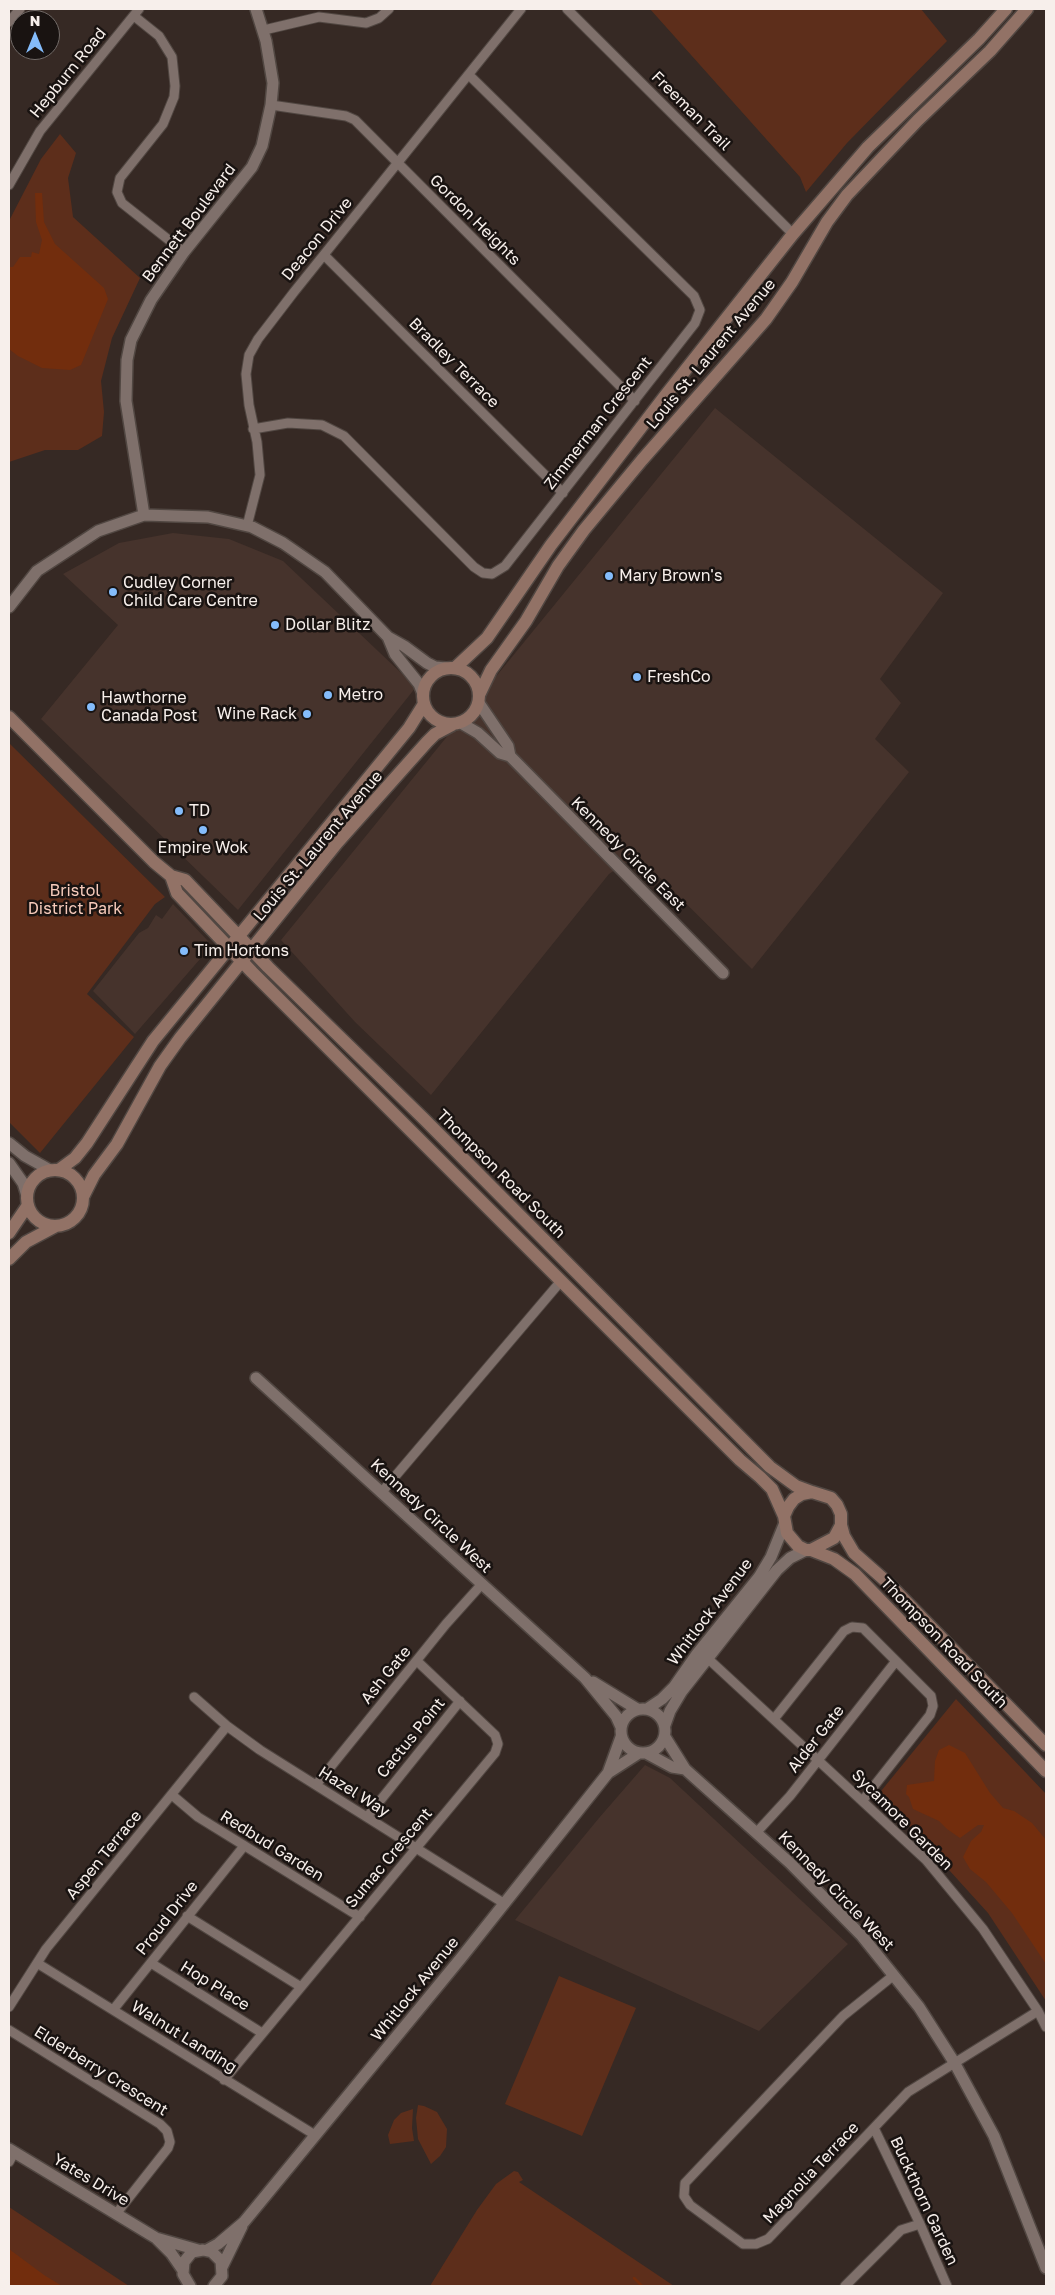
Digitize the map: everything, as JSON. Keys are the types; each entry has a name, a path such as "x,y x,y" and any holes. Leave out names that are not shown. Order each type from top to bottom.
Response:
{"main road":[{"name":"Louis St. Laurent Avenue","path":"451,668 487,638 551,545 794,234 868,147 980,39 1006,9"},
{"name":"Louis St. Laurent Avenue","path":"479,698 491,670 517,634 568,551 642,460 766,319 792,282 827,222 847,195 918,120 990,51 1027,9"},
{"path":"451,668 472,676 479,698 469,718 456,724 434,719 423,699 425,685 430,677 451,668"},
{"name":"Louis St. Laurent Avenue","path":"55,1170 82,1151 153,1041 412,724 423,699"},
{"name":"Thompson Road South","path":"9,717 170,876 177,893 242,962 740,1460 772,1489 784,1520"},
{"name":"Louis St. Laurent Avenue","path":"84,1195 94,1175 117,1144 160,1066 180,1038 337,843 435,734 456,724"},
{"name":"Thompson Road South","path":"170,876 185,880 252,950 770,1467 796,1486 812,1492"},
{"path":"9,1233 28,1200 34,1179 41,1173 55,1170 76,1178 84,1195 80,1213 65,1224 56,1226 26,1242 9,1260"},
{"path":"28,1200 32,1214 38,1220 56,1226"},
{"path":"812,1492 822,1493 837,1505 841,1514 841,1525 834,1538 808,1550 791,1540 784,1520 788,1506 794,1499 802,1494 812,1492"},
{"name":"Thompson Road South","path":"841,1525 844,1536 854,1552 888,1583 1046,1745"},
{"name":"Thompson Road South","path":"808,1550 834,1559 855,1574 1046,1771"}],"street":[{"path":"9,22 20,9"},
{"name":"Bennett Boulevard","path":"144,515 126,402 127,360 131,340 151,300 184,252 252,166 262,146 272,105 273,83 264,30 256,9"},
{"path":"264,30 319,17 366,23 379,18 389,9"},
{"name":"Deacon Drive","path":"247,526 260,475 257,442 246,374 249,355 258,339 324,255 521,9"},
{"name":"Freeman Trail","path":"567,9 794,234"},
{"path":"137,12 159,36 172,57 175,86 174,97 164,124 120,178 117,192 122,203 184,252"},
{"name":"Hepburn Road","path":"9,185 40,132 137,12"},
{"name":"Zimmerman Crescent","path":"254,429 288,423 314,424 322,425 344,436 474,567 487,574 492,574 505,566 695,323 700,310 698,302 469,75"},
{"name":"Gordon Heights","path":"272,105 351,118 634,401"},
{"name":"Bradley Terrace","path":"324,255 563,493"},
{"path":"9,607 38,571 98,531 144,515 208,517 247,526 284,543 325,572 388,637 435,667 451,668"},
{"path":"388,637 395,654 418,684 423,699"},
{"name":"Kennedy Circle East","path":"479,698 508,746 510,756"},
{"name":"Kennedy Circle East","path":"456,724 478,733 500,753 510,756 723,974"},
{"path":"9,1143 25,1156 55,1170"},
{"path":"9,1163 23,1183 28,1200"},
{"path":"381,1493 561,1281"},
{"name":"Kennedy Circle West","path":"256,1378 585,1678 616,1716 621,1732"},
{"name":"Whitlock Avenue","path":"665,1731 670,1712 703,1655 759,1577 771,1557 784,1520"},
{"name":"Whitlock Avenue","path":"642,1709 662,1699 674,1687 782,1565 808,1550"},
{"name":"Ash Gate","path":"316,1786 417,1661 482,1585"},
{"path":"774,1719 844,1631 852,1627 863,1628 932,1696 934,1706 930,1715 863,1800"},
{"name":"Sycamore Garden","path":"703,1655 863,1800 926,1860 983,1929 1038,2011 1046,2027"},
{"name":"Sumac Crescent","path":"224,2080 418,1849 495,1753 498,1744 495,1735 417,1661"},
{"name":"Alder Gate","path":"756,1833 790,1796 896,1661"},
{"name":"Kennedy Circle West","path":"585,1678 642,1709"},
{"name":"Hazel Way","path":"194,1697 227,1726 260,1750 505,1904"},
{"name":"Cactus Point","path":"367,1817 460,1701"},
{"path":"642,1709 659,1715 665,1731 658,1748 643,1753 628,1748 621,1732 626,1716 642,1709"},
{"name":"Aspen Terrace","path":"9,2007 46,1949 227,1726"},
{"name":"Kennedy Circle West","path":"665,1731 685,1769 790,1863 839,1912 894,1975 937,2034 994,2136 1046,2268"},
{"name":"Whitlock Avenue","path":"608,1774 621,1732"},
{"name":"Kennedy Circle West","path":"643,1753 672,1767 685,1769"},
{"name":"Whitlock Avenue","path":"183,2280 187,2257 218,2244 244,2222 505,1904 608,1774 643,1753"},
{"name":"Redbud Garden","path":"172,1795 198,1818 360,1917"},
{"name":"Proud Drive","path":"113,2010 244,1846"},
{"path":"187,1916 301,1987"},
{"name":"Walnut Landing","path":"38,1963 224,2080 316,2135"},
{"name":"Hop Place","path":"151,1963 262,2033"},
{"name":"Magnolia Terrace","path":"894,1975 842,2016 685,2183 684,2196 690,2205 744,2244 756,2244 768,2239 908,2092 1038,2011"},
{"name":"Elderberry Crescent","path":"9,2030 160,2124 167,2131 170,2142 166,2152 116,2214"},
{"name":"Buckthorn Garden","path":"874,2128 947,2286"},
{"name":"Yates Drive","path":"11,2155 156,2238 171,2253 183,2280"},
{"name":"Whitlock Avenue","path":"214,2286 220,2280 222,2267 244,2222"},
{"path":"845,2286 901,2230 920,2224"},
{"name":"Yates Drive","path":"156,2238 202,2250"},
{"path":"202,2250 217,2256 222,2267"}],"shaded area":[{"path":"35,193 42,193 44,222 55,244 104,288 108,299 81,365 70,370 42,368 18,356 9,349 9,267 13,267 20,257 31,257 32,252 39,254 42,240 36,222"},
{"path":"715,408 943,593 880,679 901,703 875,739 909,772 752,969 637,855 609,874 431,1095 355,1022 281,940"},
{"path":"173,533 229,539 283,561 416,687 238,910 41,719 118,625 63,574 119,543"},
{"path":"173,904 208,941 207,951 135,1034 93,991 139,933 148,928 156,915 162,919"},
{"path":"949,1745 965,1753 990,1793 1003,1808 1014,1811 1032,1823 1046,1840 1046,1964 1012,1913 986,1882 970,1869 963,1857 971,1841 981,1832 984,1825 978,1825 960,1838 939,1821 913,1809 906,1794 907,1785 934,1781 935,1761 939,1750"},
{"path":"645,1765 670,1778 848,1944 759,2031 515,1920"},
{"path":"9,2249 44,2275 62,2286 9,2286"}],"green space":[{"path":"650,9 921,9 947,41 847,143 806,192 800,177"},
{"path":"60,134 76,153 68,178 73,217 140,278 112,338 101,381 104,412 102,436 78,450 45,450 9,462 9,221 41,159"},
{"name":"Bristol District Park","path":"9,743 165,897 155,904 87,994 134,1037 40,1153 9,1122"},
{"path":"956,1699 1046,1794 1046,2001 988,1913 891,1806 877,1796"},
{"path":"559,1976 636,2008 582,2136 505,2104"},
{"path":"418,2105 437,2112 447,2129 446,2147 431,2164 418,2139 416,2118"},
{"path":"413,2109 412,2128 414,2141 390,2144 388,2135 394,2120 401,2113"},
{"path":"514,2171 518,2172 523,2180 519,2182 674,2286 430,2286 477,2210 496,2184"},
{"path":"9,2207 129,2286 9,2286"}],"waterway":[{"path":"634,2278 642,2286"}],"place":[{"name":"Mary Brown's","path":"609,576"},
{"name":"Cudley Corner Child Care Centre","path":"113,592"},
{"name":"Dollar Blitz","path":"275,625"},
{"name":"FreshCo","path":"637,677"},
{"name":"Metro","path":"328,695"},
{"name":"Hawthorne Canada Post","path":"91,707"},
{"name":"Wine Rack","path":"307,714"},
{"name":"TD","path":"179,811"},
{"name":"Empire Wok","path":"203,830"},
{"name":"Tim Hortons","path":"184,951"}]}
